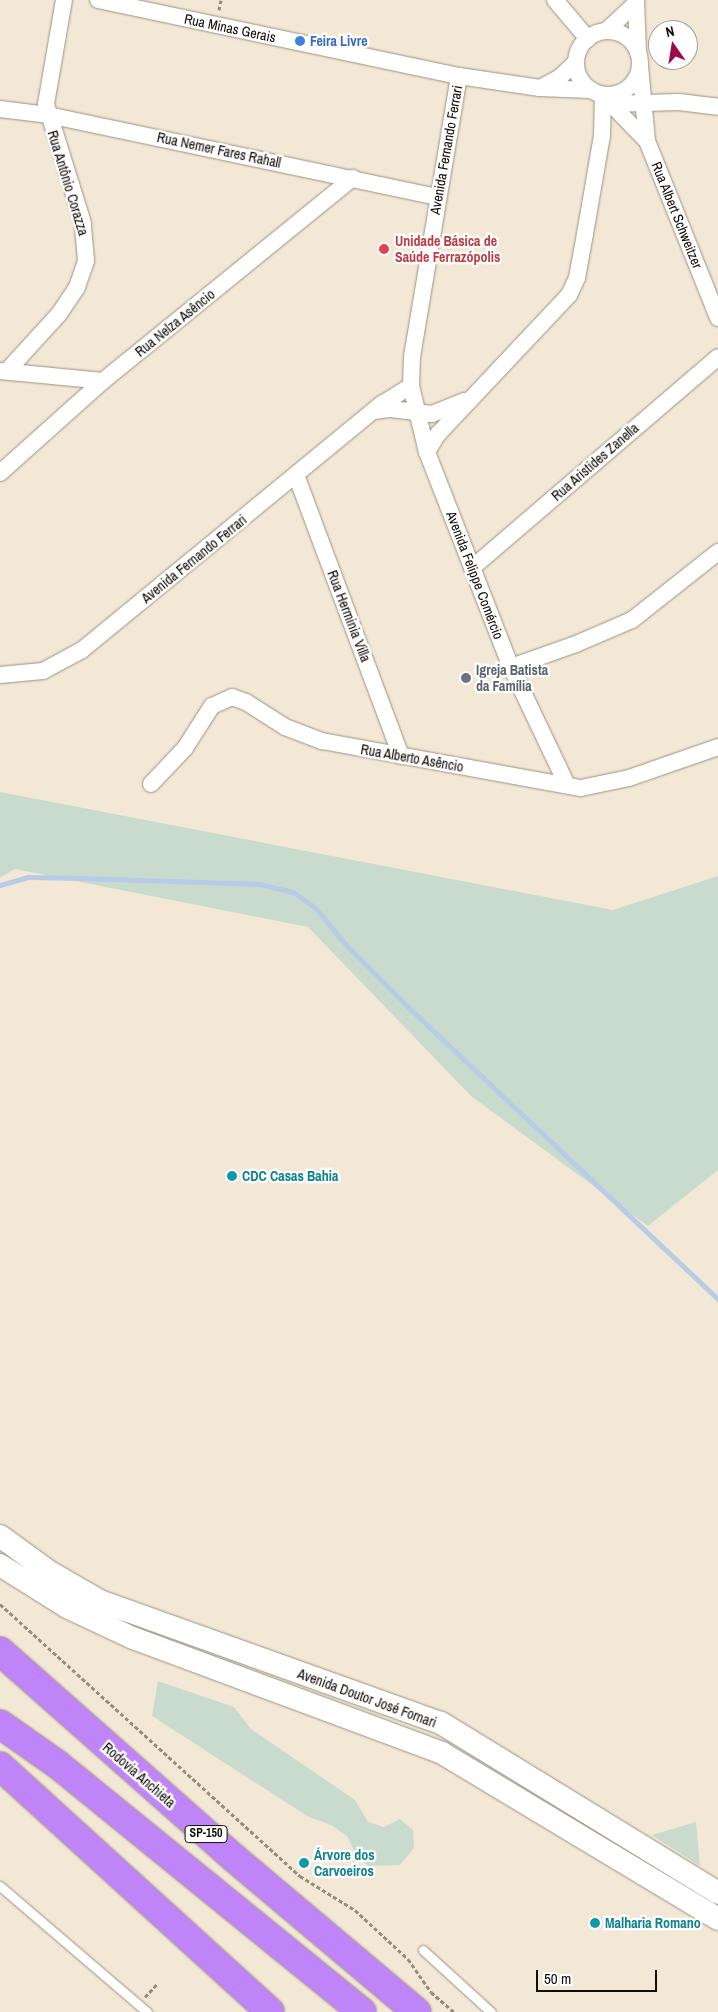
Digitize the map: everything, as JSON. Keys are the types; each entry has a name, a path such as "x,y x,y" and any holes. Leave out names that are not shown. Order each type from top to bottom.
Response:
{"highway":[{"name":"Rodovia Anchieta","path":"0,1651 264,1884 295,1896 340,1926 386,1967 417,2012"},
{"name":"SP-150","path":"0,1724 57,1764 362,2012"},
{"path":"0,1766 270,2012"}],"street":[{"name":"Rua Antônio Corazza","path":"4,371 59,314 77,287 86,261 83,223 48,115 46,94 64,0"},
{"name":"Rua Minas Gerais","path":"98,0 459,76 642,103 679,102 718,108"},
{"path":"555,0 588,39"},
{"path":"427,452 438,434 569,295 577,278 602,136 601,96 578,75 576,62 579,49 588,39 606,31 636,1"},
{"name":"Rua Albert Schweitzer","path":"636,1 642,103 647,141 718,318"},
{"path":"601,96 617,94 630,86 639,60 624,36 606,31"},
{"path":"540,88 559,78 576,62"},
{"name":"Avenida Fernando Ferrari","path":"0,675 32,674 66,661 373,412 411,386 412,357 459,76"},
{"name":"Rua Albert Schweitzer","path":"601,96 647,141"},
{"name":"Rua Nemer Fares Rahall","path":"0,109 48,115 438,197"},
{"path":"602,136 615,126 628,123"},
{"name":"Rua Nelza Asêncio","path":"0,473 103,381 353,178"},
{"name":"Rua Aristides Zanella","path":"472,568 718,357"},
{"path":"4,371 103,381"},
{"name":"Avenida Felippe Comércio","path":"411,386 415,412 427,452 472,568 512,668 567,785"},
{"path":"373,412 391,409 439,412 477,394"},
{"name":"Rua Herminia Villa","path":"296,475 401,756"},
{"path":"512,668 632,620 718,552"},
{"name":"Rua Alberto Asêncio","path":"151,784 185,748 212,706 232,697 297,733 401,756 581,788 629,778 718,746"},
{"name":"Avenida Doutor José Fornari","path":"0,1536 48,1571 100,1601 441,1723 718,1893"},
{"name":"Avenida Doutor José Fornari","path":"0,1565 67,1607 132,1638 442,1753 718,1919"}],"lane":[{"path":"0,1886 147,2012"},
{"path":"423,1950 491,2012"}],"path":[{"path":"0,1604 300,1876 355,1910 408,1959 431,1992 454,2012"}],"green space":[{"path":"0,792 613,910 718,876 718,1170 648,1226 471,1096 308,927 15,869 0,878"},
{"path":"158,1681 234,1707 251,1729 355,1800 368,1822 384,1827 400,1819 413,1830 414,1848 400,1865 369,1866 358,1859 347,1836 331,1825 307,1816 152,1716"},
{"path":"696,1822 700,1866 652,1835"}],"waterway":[{"path":"0,885 28,877 80,878 260,884 293,892 316,908 345,944 408,1007 718,1299"}],"place":[{"name":"Feira Livre","path":"300,41"},
{"name":"Unidade Básica de Saúde Ferrazópolis","path":"384,249"},
{"name":"Igreja Batista da Família","path":"466,678"},
{"name":"CDC Casas Bahia","path":"232,1176"},
{"name":"Árvore dos Carvoeiros","path":"304,1863"},
{"name":"Malharia Romano","path":"595,1923"}]}
